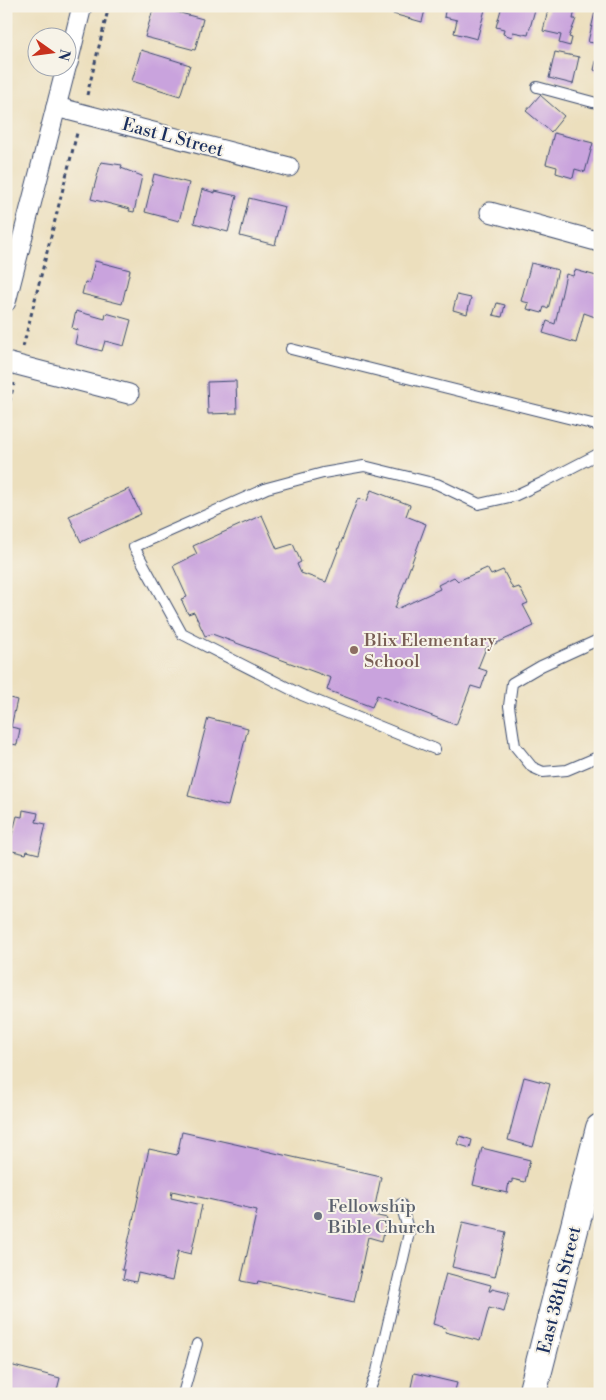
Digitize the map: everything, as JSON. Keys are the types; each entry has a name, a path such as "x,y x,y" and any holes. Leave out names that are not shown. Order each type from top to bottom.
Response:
{"main road":[{"name":"East 38th Street","path":"532,1394 600,1128"}],"street":[{"path":"77,28 82,6"},
{"path":"6,302 63,78"},
{"name":"East L Street","path":"56,107 289,167"},
{"path":"490,212 600,242"},
{"path":"12,364 129,394"}],"lane":[{"path":"537,87 600,104"},
{"path":"291,349 600,426"},
{"path":"435,749 302,694 182,634 134,547 267,488 323,473 364,466 437,484 479,504 514,496 600,453"},
{"path":"600,639 541,666 512,683 510,706 515,746 532,767 544,772 567,770 600,756"},
{"path":"368,1394 377,1371 409,1233 401,1204"},
{"path":"183,1394 197,1344"}],"path":[{"path":"6,417 12,364 82,113 109,6"}],"building":[{"path":"154,6 203,19 195,50 145,37"},
{"path":"395,6 426,6 422,22 393,14"},
{"path":"446,6 486,6 477,39 454,33 457,20 444,17"},
{"path":"502,6 536,6 528,35 513,32 512,37 503,34 504,29 496,27"},
{"path":"549,6 566,6 565,8 575,10 573,19 576,19 569,37 572,38 570,46 559,43 561,35 543,31"},
{"path":"595,12 600,13 600,44 588,42"},
{"path":"600,49 600,72 594,70"},
{"path":"141,50 190,65 180,96 132,81"},
{"path":"555,52 579,57 573,84 549,78"},
{"path":"540,95 564,116 551,132 526,111"},
{"path":"554,133 593,143 585,172 575,169 573,178 556,173 557,167 546,164"},
{"path":"101,162 122,165 121,168 142,176 134,212 129,211 130,209 91,199"},
{"path":"154,174 189,183 179,221 145,212"},
{"path":"202,189 237,196 228,232 194,223"},
{"path":"249,198 285,207 275,245 240,236"},
{"path":"95,261 130,270 122,304 82,294 85,282 89,283"},
{"path":"531,263 558,270 548,309 544,307 542,313 527,309 529,303 521,301"},
{"path":"575,270 600,277 600,299 595,317 584,313 576,343 543,333 547,321 555,324 566,274 573,276"},
{"path":"457,295 471,298 467,314 453,310"},
{"path":"497,303 505,305 502,317 493,315"},
{"path":"76,311 105,319 106,313 131,320 124,346 105,341 102,351 75,344 78,330 72,328"},
{"path":"236,381 237,413 208,414 207,382"},
{"path":"129,489 141,514 81,542 69,516"},
{"path":"371,490 410,505 406,516 426,524 395,608 397,609 440,589 438,585 454,577 458,581 487,568 491,575 503,570 513,589 519,587 528,603 523,605 534,626 486,648 478,668 487,671 481,689 471,686 456,725 377,695 372,707 327,690 331,678 212,634 205,636 194,612 188,614 181,599 187,597 173,566 197,554 193,546 262,515 277,549 293,544 301,562 297,564 301,573 326,582 358,498 367,501"},
{"path":"6,697 17,700 11,727 20,729 17,745 12,744 11,748 6,747"},
{"path":"208,718 248,728 228,806 188,796"},
{"path":"23,810 38,813 36,822 46,824 39,854 27,851 26,854 8,850 17,816 22,817"},
{"path":"524,1077 550,1084 533,1147 508,1140"},
{"name":"Fellowship Bible Church","path":"182,1132 381,1177 373,1215 387,1218 382,1241 368,1237 354,1302 258,1281 257,1284 241,1281 257,1210 172,1191 171,1198 202,1205 191,1254 178,1251 172,1281 138,1273 136,1282 123,1279 125,1270 122,1270 149,1149 177,1155"},
{"path":"460,1136 472,1140 470,1148 457,1144"},
{"path":"482,1148 530,1160 525,1182 512,1179 512,1183 509,1182 507,1193 473,1185"},
{"path":"463,1222 506,1232 495,1277 452,1267"},
{"path":"446,1273 491,1285 489,1291 492,1289 509,1293 504,1312 489,1308 480,1341 445,1332 446,1328 433,1324"},
{"path":"6,1364 60,1378 56,1394 6,1394"},
{"path":"414,1373 457,1383 454,1394 416,1394 410,1392"}],"place":[{"name":"Blix Elementary School","path":"354,650"},
{"name":"Fellowship Bible Church","path":"318,1216"}]}
